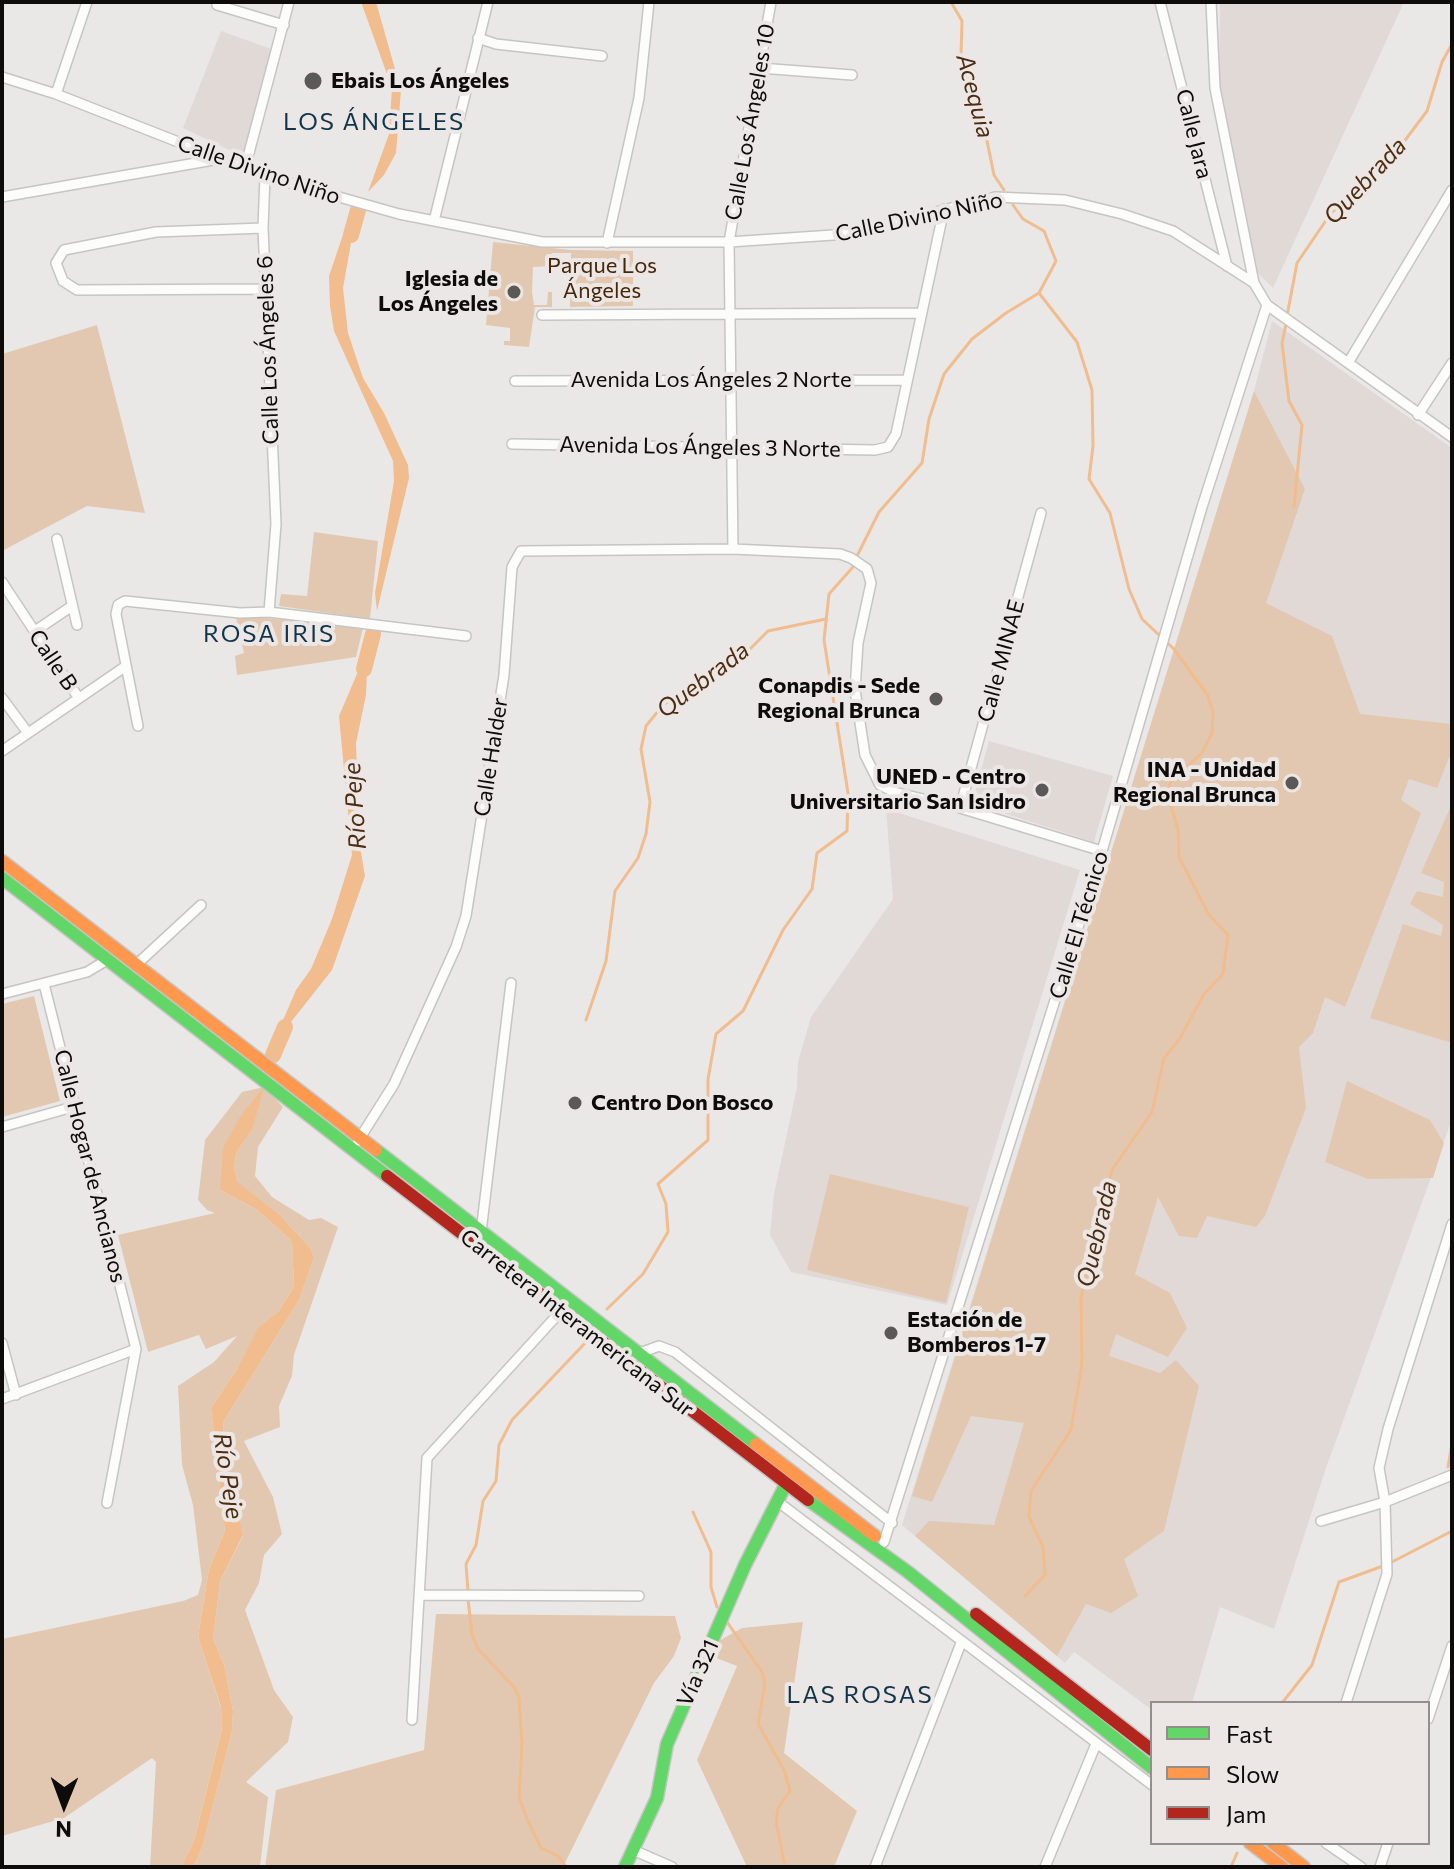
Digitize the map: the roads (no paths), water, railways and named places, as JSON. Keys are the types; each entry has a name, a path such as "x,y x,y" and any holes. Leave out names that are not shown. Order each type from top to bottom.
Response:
{"main road":[{"name":"Carretera Interamericana Sur","path":"2,861 760,1446 908,1572 1150,1766"},
{"name":"Carretera Interamericana Sur","path":"2,878 786,1484 884,1542 1150,1748"},
{"path":"760,1446 786,1475 786,1484"},
{"name":"Vía 321","path":"625,1867 657,1798 667,1744 786,1484"},
{"path":"884,1542 908,1572"},
{"path":"1253,1845 1282,1867"},
{"path":"1276,1845 1304,1867"}],"street":[{"path":"56,94 87,2"},
{"path":"245,168 289,2"},
{"path":"434,221 488,2"},
{"path":"607,243 639,98 649,2"},
{"name":"Calle Los Ángeles 10","path":"733,549 729,242 771,2"},
{"name":"Calle Jara","path":"1160,2 1227,267"},
{"path":"1211,2 1215,88 1254,283"},
{"path":"217,5 284,25"},
{"path":"478,38 496,44 602,56"},
{"path":"760,68 852,75"},
{"name":"Calle Divino Niño","path":"2,77 56,94 265,176 434,221 542,242 729,242 848,234 995,197 1065,200 1173,231 1254,283 1267,305 1452,437"},
{"path":"2,197 220,159"},
{"name":"Calle Los Ángeles 6","path":"265,176 263,228 276,524 269,612"},
{"path":"1348,363 1452,190"},
{"path":"907,380 944,209"},
{"path":"263,228 156,232 64,250 56,263 63,281 77,290 266,289"},
{"name":"Calle El Técnico","path":"884,1542 1102,851 1202,507 1267,305"},
{"path":"542,315 921,313"},
{"path":"1418,415 1452,363"},
{"name":"Avenida Los Ángeles 2 Norte","path":"515,381 907,380"},
{"name":"Avenida Los Ángeles 3 Norte","path":"512,444 875,450 888,447 896,434 907,380"},
{"name":"Calle MINAE","path":"960,808 1041,513"},
{"path":"57,539 77,625"},
{"path":"733,549 840,554 867,569 871,583 858,643 855,679 860,735 869,769 886,789 1102,851"},
{"name":"Calle Halder","path":"352,1150 394,1084 456,947 466,916 504,675 515,556 521,551 733,549"},
{"name":"Calle B","path":"2,582 78,697"},
{"path":"138,726 116,614 118,605 125,601 240,613 269,612 466,636"},
{"path":"35,631 72,606"},
{"path":"2,751 126,666"},
{"path":"2,698 28,733"},
{"path":"136,965 201,905"},
{"path":"87,927 88,937 101,947 107,960"},
{"path":"2,994 87,972 107,960 124,964 143,979 158,982"},
{"path":"481,1232 511,983"},
{"name":"Calle Hogar de Ancianos","path":"44,984 136,1349"},
{"path":"2,1127 76,1106"},
{"path":"1347,1701 1387,1571 1385,1502 1379,1468 1388,1429 1452,1224"},
{"path":"412,1720 427,1458 561,1311"},
{"path":"2,1343 16,1395"},
{"path":"640,1353 659,1346 675,1352 892,1523"},
{"path":"2,1399 136,1349"},
{"path":"107,1503 136,1349"},
{"path":"1321,1521 1385,1502 1452,1475"},
{"path":"777,1501 1150,1784"},
{"path":"419,1595 639,1596"},
{"path":"875,1867 961,1643"},
{"path":"1430,1713 1452,1646"},
{"path":"1034,1697 1043,1682"},
{"path":"1045,1867 1096,1744"},
{"path":"1329,1845 1361,1867"},
{"path":"1380,1867 1387,1845"},
{"path":"633,1850 672,1867"}],"water":[{"path":"361,2 376,2 401,90 396,153 384,175 368,192 389,134 392,88"},
{"path":"356,215 343,288 348,333 363,378 384,413 408,465 409,478 377,611 375,593 394,481 393,461 334,331 330,306 329,276 346,226"},
{"path":"368,648 366,695 356,743 359,840 365,876 332,970 291,1022 286,1038 276,1044 296,990 311,969 332,919 352,855 339,716"},
{"path":"264,1087 253,1128 237,1151 234,1166 237,1182 280,1215 311,1249 314,1258 299,1300 223,1422 225,1457 243,1535 220,1581 213,1639 224,1665 233,1711 232,1731 202,1848 193,1867 181,1867 194,1841 222,1729 221,1707 198,1637 209,1569 225,1531 211,1408 237,1369 258,1328 278,1312 294,1287 292,1241 256,1209 220,1190 223,1148 242,1114"}],"waterway":[{"name":"Acequia","path":"951,2 962,21 961,54 980,107 994,175 1004,190"},
{"name":"Quebrada","path":"1287,316 1297,263 1331,213 1388,163 1427,111 1442,62 1452,44"},
{"name":"Acequia","path":"857,556 879,512 922,463 929,419 944,374 972,339 1039,293 1056,261 1044,231 1023,219 1013,205"},
{"name":"Río Peje","path":"351,235 358,210"},
{"name":"Quebrada","path":"1025,1596 1045,1575 1043,1547 1029,1517 1031,1491 1071,1430 1082,1364 1081,1297 1112,1170 1152,1112 1164,1058 1179,1040 1204,994 1223,974 1228,935 1209,915 1179,857 1178,829 1167,793 1171,781 1202,753 1212,733 1213,712 1208,696 1174,649 1142,619 1129,589 1110,513 1089,479 1093,446 1092,390 1077,342 1039,293"},
{"name":"Quebrada","path":"1286,324 1282,343 1289,401 1302,425 1294,507"},
{"name":"Quebrada","path":"607,1309 643,1274 668,1232 666,1204 658,1184 708,1140 708,1079 716,1034 743,1011 783,930 812,889 817,853 847,831 848,793 824,640 829,594 853,567"},
{"name":"Quebrada","path":"586,1020 606,961 615,891 638,858 646,834 650,802 641,749 646,726 663,705 751,648 768,631 826,619"},
{"name":"Río Peje","path":"364,669 373,634"},
{"name":"Río Peje","path":"273,1055 285,1027"},
{"path":"468,1591 466,1564 476,1545 483,1501 496,1481 499,1445 512,1420 587,1341"},
{"path":"1448,1467 1452,1444"},
{"path":"693,1512 711,1552 711,1587 717,1607"},
{"path":"1390,1563 1452,1531"},
{"path":"1284,1701 1312,1665 1339,1582 1383,1566"},
{"path":"468,1599 472,1635 478,1649 514,1687 519,1698 522,1745 519,1797 527,1819 541,1848 558,1856 566,1867"},
{"path":"727,1622 762,1672 765,1683 758,1724 784,1770 790,1791 778,1808 776,1821 785,1867"},
{"path":"1231,1867 1237,1853"}],"place":[{"name":"Ebais Los Ángeles","path":"313,81"},
{"name":"Iglesia de Los Ángeles","path":"514,292"},
{"name":"Conapdis - Sede Regional Brunca","path":"936,699"},
{"name":"INA - Unidad Regional Brunca","path":"1292,783"},
{"name":"UNED - Centro Universitario San Isidro","path":"1042,790"},
{"name":"Centro Don Bosco","path":"575,1103"},
{"name":"Estación de Bomberos 1-7","path":"891,1333"}],"district":[{"name":"LOS ÁNGELES","path":"374,122"},
{"name":"ROSA IRIS","path":"269,634"},
{"name":"LAS ROSAS","path":"860,1695"}],"park label":[{"name":"Parque Los Ángeles","path":"602,278"}]}
